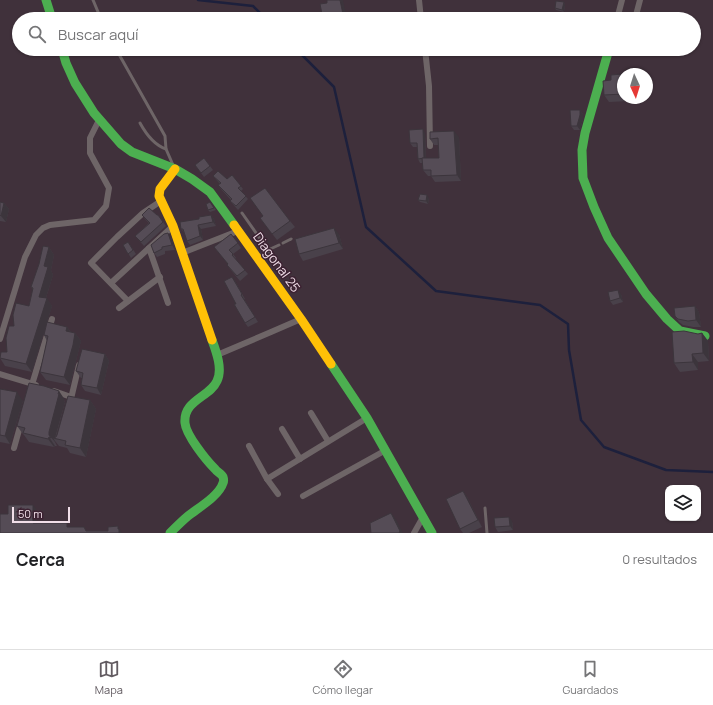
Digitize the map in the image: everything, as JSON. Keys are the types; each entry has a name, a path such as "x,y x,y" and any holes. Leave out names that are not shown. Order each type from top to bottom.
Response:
{"street":[{"path":"46,0 50,12"},
{"path":"419,0 420,12"},
{"path":"619,12 622,0"},
{"path":"637,12 640,0"},
{"name":"Diagonal 25","path":"64,56 75,83 94,113 121,144 132,152 175,169 210,192 301,319 367,418 432,533"},
{"path":"427,56 429,86 430,146"},
{"path":"607,56 585,133 582,150 583,178 608,238 646,294 667,319 680,331 705,336"},
{"path":"0,339 24,257 36,235 43,228 50,225 94,220 106,206 109,188 90,153 90,138 99,120"},
{"path":"170,533 188,516 221,490 224,481 223,476 210,463 190,438 187,430 186,415 188,409 195,401 213,388 218,380 219,366 217,355 173,226 159,196 160,189 175,169"},
{"path":"128,301 91,263 143,213 161,201"},
{"path":"111,283 173,226"},
{"path":"182,253 238,231"},
{"path":"149,248 168,303"},
{"path":"119,308 160,278"},
{"path":"28,398 52,319"},
{"path":"217,355 301,319"},
{"path":"67,412 82,356"},
{"path":"0,374 71,397"},
{"path":"311,413 328,441"},
{"path":"267,479 367,418"},
{"path":"14,448 22,420"},
{"path":"282,429 300,458"},
{"path":"249,446 267,479 278,494"},
{"path":"303,496 386,450"},
{"path":"414,533 423,517"}],"lane":[{"path":"94,0 98,12"},
{"path":"120,56 165,136 166,149 175,169"},
{"path":"140,123 146,134 161,147 166,149"},
{"path":"242,213 281,266"},
{"path":"283,243 291,239"},
{"path":"258,258 268,250 279,245"},
{"path":"485,508 487,533"}],"building":[{"path":"327,0 340,0 343,12 322,12 320,4 327,3"},
{"path":"556,1 564,2 562,10 555,8"},
{"path":"617,74 617,94 604,95 603,81 611,80 611,75"},
{"path":"570,110 580,110 577,126 571,126"},
{"path":"423,129 424,158 418,159 417,143 410,143 409,130"},
{"path":"454,131 457,175 431,176 431,170 423,170 422,158 439,158 438,138 430,139 430,132"},
{"path":"204,158 210,166 201,173 195,165"},
{"path":"218,171 227,179 232,175 241,186 238,188 246,196 236,206 230,201 232,199 218,185 221,183 213,176"},
{"path":"265,188 290,221 272,234 260,218 263,216 250,198"},
{"path":"420,194 427,195 426,201 418,200"},
{"path":"0,202 4,203 1,216 0,215"},
{"path":"210,202 214,208 208,210 206,204"},
{"path":"149,208 158,215 163,222 141,242 135,236 150,223 142,215"},
{"path":"211,215 213,222 198,225 200,236 187,241 183,229 181,229 180,222 199,219 199,217"},
{"path":"334,228 339,243 299,254 295,239"},
{"path":"168,233 172,245 162,247 162,249 154,253 151,245 164,234"},
{"path":"231,234 238,243 229,250 245,270 237,276 214,247"},
{"path":"128,242 133,250 128,254 123,245"},
{"path":"43,246 49,247 44,266 48,267 39,297 47,298 26,364 0,358 1,352 7,352 6,338 9,326 14,326 13,315 16,303 29,306 33,288 31,287 39,264"},
{"path":"232,277 255,317 245,323 234,304 236,304 224,281"},
{"path":"618,290 620,298 610,301 608,292"},
{"path":"695,306 696,320 688,321 678,319 675,316 674,308"},
{"path":"47,322 67,327 66,331 75,333 64,377 40,372 48,336 44,335"},
{"path":"684,331 698,334 702,333 703,353 692,354 693,362 674,363 672,332"},
{"path":"82,349 105,354 97,388 81,385 83,373 76,371"},
{"path":"29,383 59,391 49,432 51,438 49,437 48,439 23,433 25,428 17,426"},
{"path":"0,389 17,392 5,436 0,435"},
{"path":"68,396 90,400 80,448 65,445 66,441 53,438 57,435"},
{"path":"463,491 478,520 460,529 446,499"},
{"path":"8,505 33,505 33,523 67,523 67,527 84,527 86,531 108,531 108,527 118,526 119,533 0,533 0,514 8,514"},
{"path":"391,513 400,531 399,533 371,533 370,523"},
{"path":"509,517 510,526 495,527 494,518"}],"waterway":[{"path":"198,0 253,6 259,12"},
{"path":"303,56 334,87 366,227 436,291 540,305 568,324 569,350 581,420 604,447 666,470 713,472"}],"traffic: fast":[{"path":"46,0 50,12"},
{"path":"64,56 75,83 94,113 121,144 132,152 175,169 192,179 210,192 234,225"},
{"path":"607,56 585,133 582,150 583,178 608,238 646,294 667,319 680,331 705,336"},
{"path":"170,533 188,516 213,497 221,488 224,481 222,476 197,447 189,434 185,423 188,409 214,386 219,376 218,360 212,340"},
{"path":"331,364 367,418 432,533"}],"traffic: slow":[{"path":"175,169 160,189 159,196 173,226 212,340"},
{"path":"234,225 331,364"}]}
